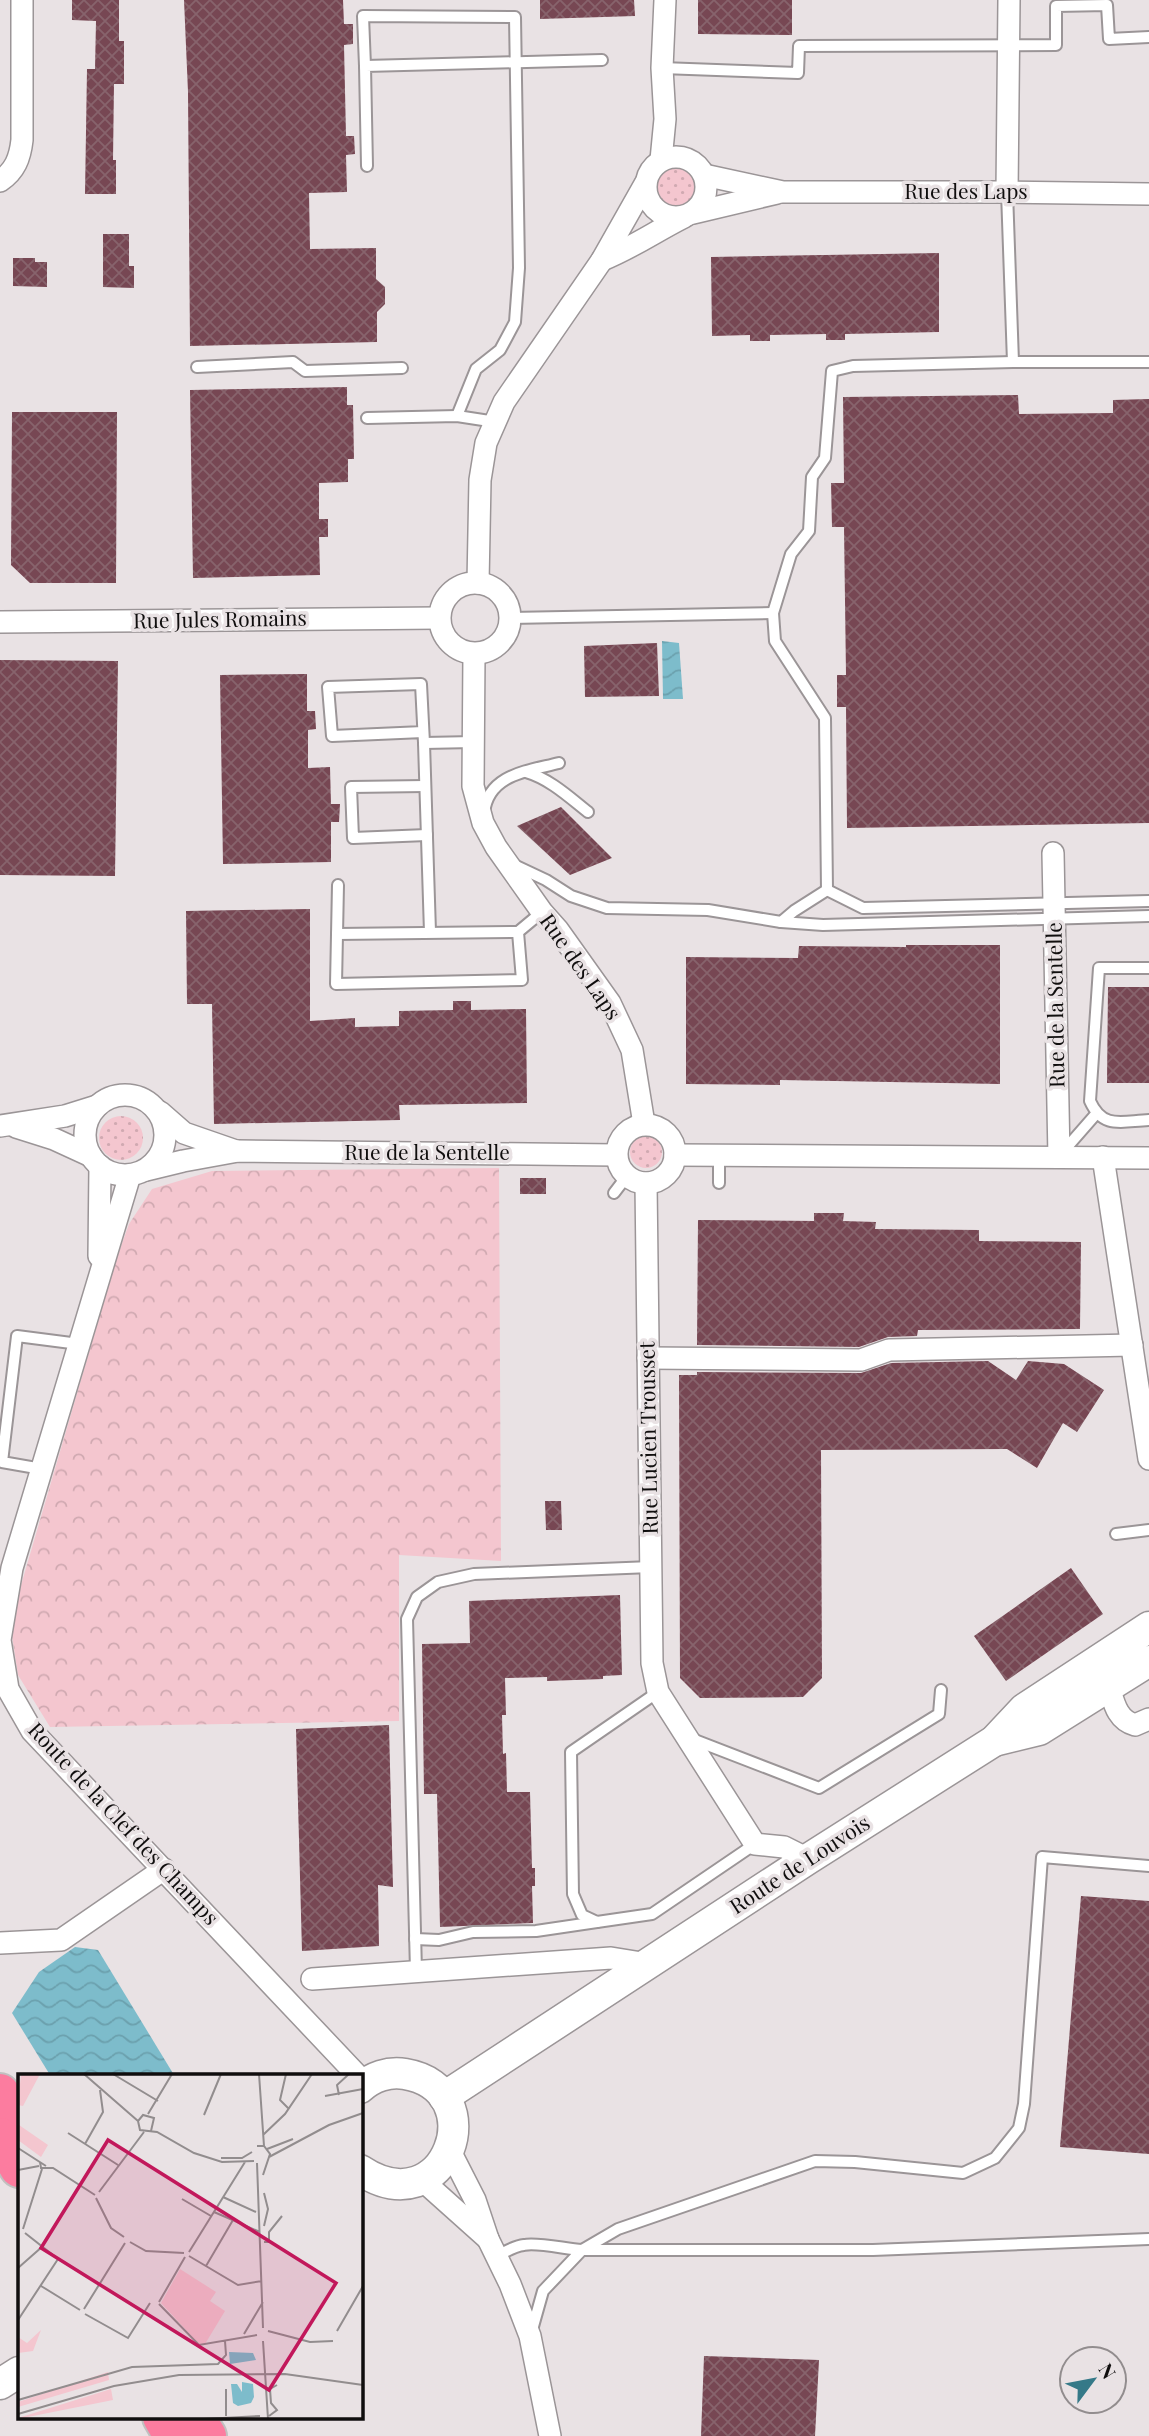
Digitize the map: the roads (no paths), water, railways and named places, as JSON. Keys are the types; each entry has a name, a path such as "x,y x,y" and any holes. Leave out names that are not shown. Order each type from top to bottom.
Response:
{"highway":[{"path":"0,2093 18,2120"},
{"path":"0,2137 18,2166"},
{"path":"163,2418 173,2436"},
{"path":"196,2418 206,2436"}],"main road":[{"name":"Route de Louvois","path":"444,2096 994,1741 1024,1709 1149,1627"},
{"path":"994,1741 1039,1730 1149,1661"},
{"path":"362,2081 399,2073 416,2076 432,2084 444,2096 452,2114 454,2133 450,2151 434,2173 422,2180 411,2184 390,2184 362,2171"},
{"path":"0,2384 18,2373"}],"street":[{"path":"0,181 14,168 20,157 22,141 22,0"},
{"path":"661,160 665,120 662,68 665,0"},
{"path":"1007,192 1009,0"},
{"path":"645,184 648,198 656,210 669,217 688,215 701,206 705,196 704,175 676,145 665,120"},
{"path":"478,583 480,480 486,443 504,402 603,260 650,170 661,160 670,157 687,159"},
{"name":"Rue des Laps","path":"704,175 783,192 1149,194"},
{"name":"Rue des Laps","path":"603,260 632,248 654,232 688,215 783,192"},
{"path":"478,583 494,589 506,601 510,618 506,636 492,649 474,654 457,649 450,642 444,635 439,618 445,599 459,586 478,583"},
{"name":"Rue Jules Romains","path":"0,622 439,618"},
{"name":"Rue des Laps","path":"474,654 473,786 483,823 496,847 610,1003 632,1051 644,1124"},
{"name":"Rue de la Sentelle","path":"1053,853 1059,1157"},
{"path":"6,1126 65,1116 97,1106 113,1096 125,1095 147,1101 156,1109 166,1130 162,1153 138,1173 97,1286"},
{"path":"97,1106 89,1117 85,1130 86,1143 95,1161 101,1224 97,1286"},
{"name":"Rue de la Sentelle","path":"156,1109 184,1133 238,1151"},
{"path":"644,1124 653,1125 666,1132 674,1145 675,1155 668,1173 654,1182 636,1180 618,1162 616,1155 618,1145 627,1131 644,1124"},
{"path":"6,1126 54,1139 119,1175 138,1173"},
{"name":"Rue de la Sentelle","path":"138,1173 238,1151 616,1155"},
{"path":"675,1155 1149,1158"},
{"path":"1103,1157 1149,1459"},
{"name":"Rue Lucien Trousset","path":"636,1180 648,1358 652,1664 657,1692 755,1844"},
{"name":"Route de la Clef des Champs","path":"97,1286 12,1568 0,1640 8,1689 32,1731 354,2074"},
{"path":"648,1358 861,1360 889,1350 1132,1345"},
{"path":"1109,1687 1119,1716 1126,1723 1135,1725 1149,1719"},
{"path":"755,1844 784,1847 808,1859"},
{"path":"0,1943 61,1940 164,1869"},
{"path":"312,1979 611,1958 648,1964"},
{"path":"450,2151 475,2200 492,2248 510,2284 530,2336 550,2436"},
{"path":"422,2180 492,2248"}],"lane":[{"path":"662,68 798,73 800,46 1056,45 1056,6 1107,5 1109,38 1149,37"},
{"path":"367,166 363,16 515,17 519,268 515,322 500,350 477,369 457,416"},
{"path":"365,66 602,60"},
{"path":"1007,192 1013,362"},
{"path":"197,367 293,362 305,371 402,368"},
{"path":"828,890 825,718 775,641 773,613 791,554 809,531 812,477 825,458 832,371 853,366 1149,362"},
{"path":"367,418 457,416 496,422"},
{"path":"510,618 773,613"},
{"path":"430,932 427,835 423,738 421,684 328,687 332,736 423,738 474,742"},
{"path":"483,823 485,806 498,783 510,775 559,763"},
{"path":"524,772 537,775 588,812"},
{"path":"425,786 351,787 353,838 427,835"},
{"path":"509,863 546,880 571,896 607,908 708,910 781,922 823,925 1054,911 1149,901"},
{"path":"338,885 336,984 522,980 518,932"},
{"path":"828,890 863,908 1054,911 1149,916"},
{"path":"781,922 828,890"},
{"path":"337,934 518,932 542,912"},
{"path":"1149,968 1100,968 1090,1101 1096,1114 1105,1121 1149,1120"},
{"path":"1059,1157 1096,1114"},
{"path":"719,1155 719,1183"},
{"path":"614,1193 636,1180"},
{"path":"42,1469 2,1462 17,1336 79,1344"},
{"path":"1116,1534 1149,1530"},
{"path":"415,1971 407,1619 417,1597 438,1582 474,1574 651,1567"},
{"path":"687,1738 819,1788 939,1714 942,1690"},
{"path":"597,1922 582,1915 573,1894 571,1752 657,1692"},
{"path":"415,1939 439,1940 473,1932 537,1930 652,1914 755,1844"},
{"path":"530,2336 543,2291 582,2249 618,2228 815,2161 855,2162 963,2173 995,2158 1019,2128 1024,2104 1042,1857 1149,1866"},
{"path":"492,2248 534,2244 582,2249 873,2250 1149,2239"}],"water":[{"path":"662,641 679,643 683,699 663,699"},
{"path":"75,1947 98,1950 173,2074 49,2074 12,2013 39,1972"}]}
